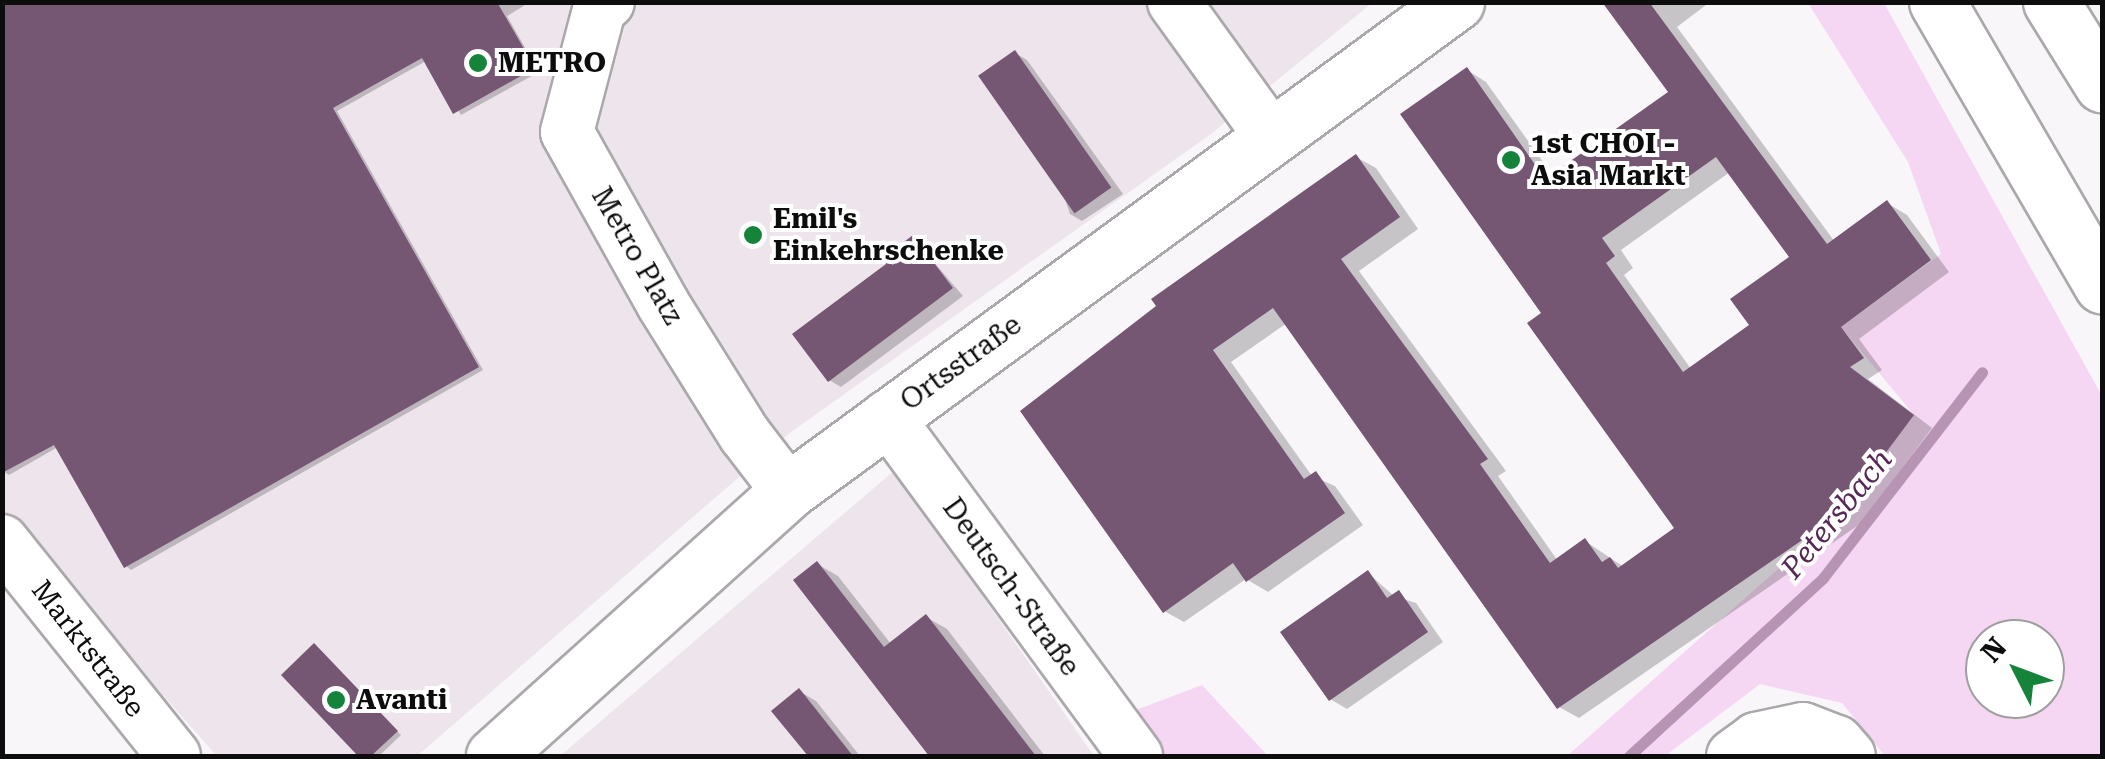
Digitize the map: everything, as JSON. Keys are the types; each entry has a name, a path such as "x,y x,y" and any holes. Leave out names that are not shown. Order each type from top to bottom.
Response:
{"main road":[{"name":"Ortsstraße","path":"494,756 788,491 1456,2"},
{"path":"1937,2 2102,284"},
{"path":"2051,2 2102,84"}],"street":[{"name":"Metro Platz","path":"608,2 599,10 567,132 663,304 744,435 788,491"},
{"path":"1174,2 1272,138"},
{"name":"Deutsch-Straße","path":"887,417 1136,756"},
{"name":"Marktstraße","path":"2,541 174,756"},
{"path":"1733,756 1756,738 1803,729 1836,742 1849,756"}],"shaded area":[{"path":"3,3 1372,3 1211,134 791,432 417,756 217,756 39,556 3,581"},
{"path":"1808,3 1884,3 2102,396 2102,756 1885,756 1842,703 1760,684 1665,756 1567,756 1840,514 1914,415 1841,327 1941,254 1908,162"},
{"path":"895,470 1094,756 560,756"},
{"path":"1202,685 1268,756 1161,756 1128,713"}],"building":[{"path":"2,2 497,2 535,68 453,114 422,58 333,108 479,367 124,568 54,445 2,473"},
{"path":"1602,2 1649,2 1827,244 1887,200 1931,260 1841,327 1864,358 1850,367 1914,415 1840,514 1557,709 1273,308 1213,350 1304,479 1316,471 1345,513 1246,582 1233,563 1163,613 1020,411 1156,306 1151,299 1356,154 1400,217 1341,259 1488,459 1480,464 1550,563 1585,538 1602,562 1610,557 1618,568 1674,528 1527,323 1541,313 1400,114 1467,67 1545,179 1668,92","holes":["1716,157 1789,257 1730,299 1749,325 1683,372 1606,263 1615,256 1602,238"]},
{"path":"1015,50 1111,188 1074,213 978,76"},
{"path":"913,235 953,288 828,382 792,334 886,264 882,259"},
{"path":"817,561 884,647 926,614 1036,756 929,756 793,580"},
{"path":"1368,570 1387,598 1399,590 1428,632 1329,701 1280,632"},
{"path":"314,643 398,731 371,756 358,756 281,675"},
{"path":"799,688 853,756 808,756 771,711"}],"waterway":[{"name":"Petersbach","path":"1629,756 1823,578 1982,372"}],"place":[{"name":"METRO","path":"478,63"},
{"name":"1st CHOI - Asia Markt","path":"1511,160"},
{"name":"Emil's Einkehrschenke","path":"753,235"},
{"name":"Avanti","path":"336,700"}]}
